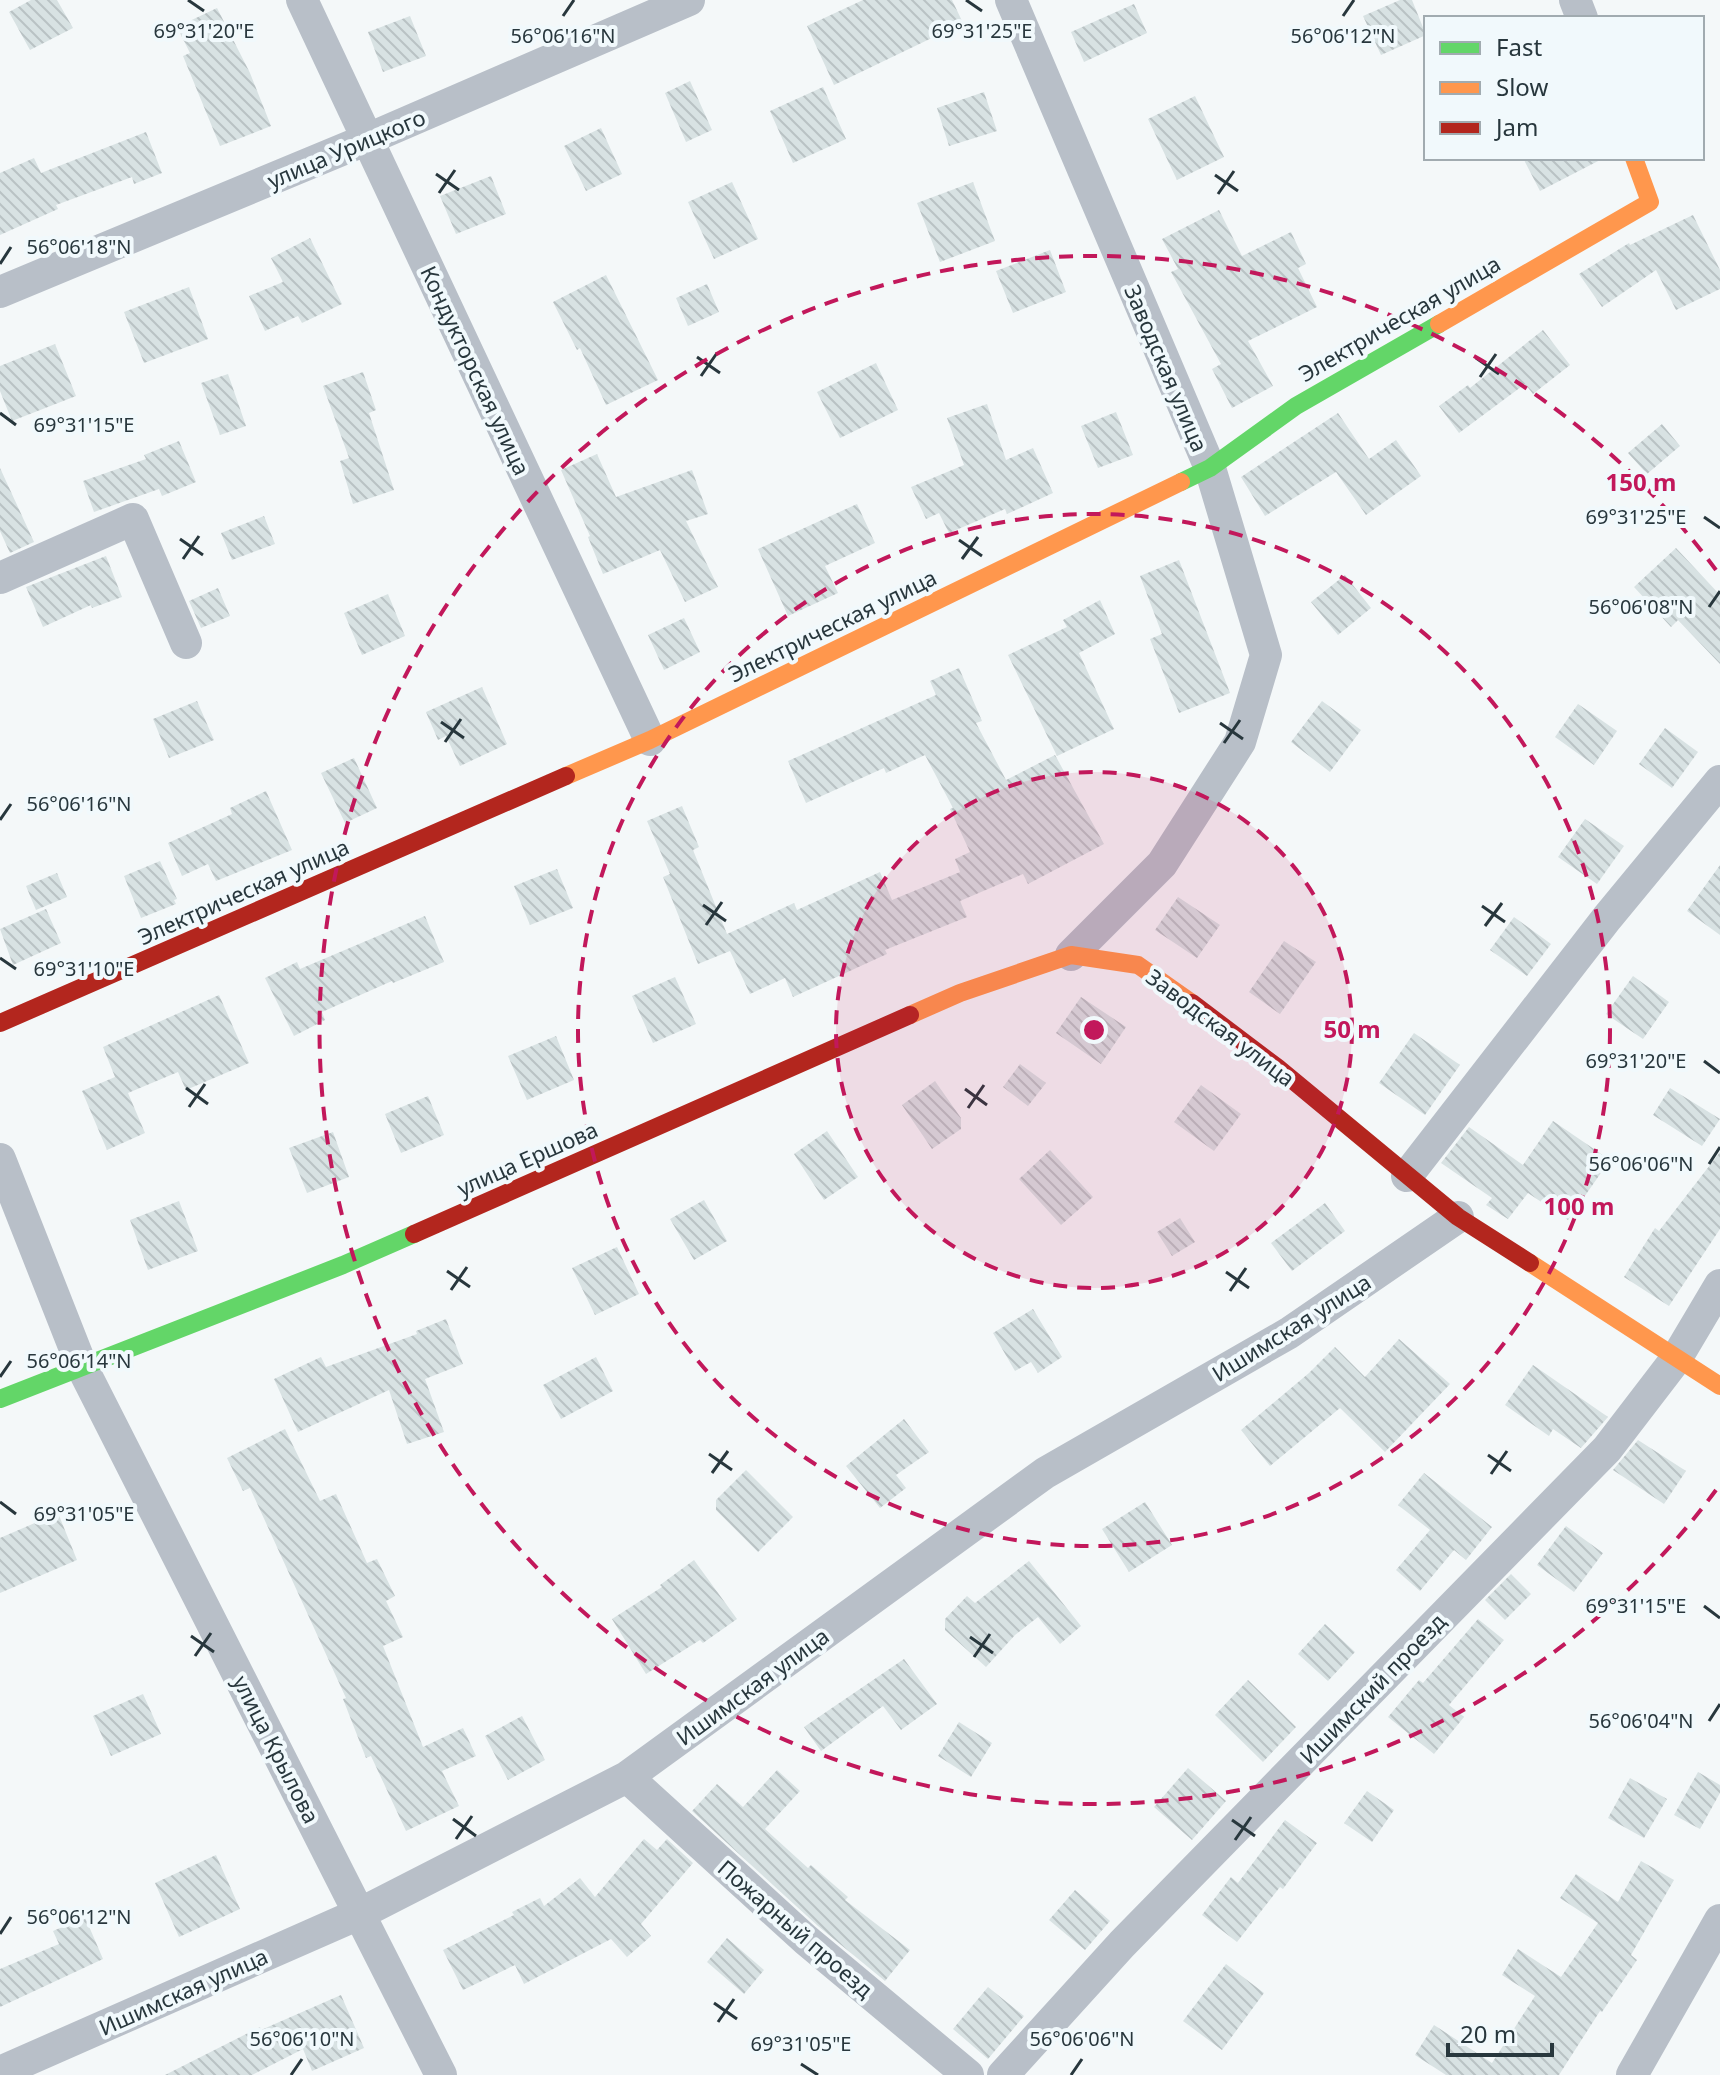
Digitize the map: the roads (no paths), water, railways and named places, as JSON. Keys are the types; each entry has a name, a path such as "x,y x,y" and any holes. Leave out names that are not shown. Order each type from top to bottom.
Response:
{"street":[{"name":"Кондукторская улица","path":"302,0 650,740"},
{"name":"улица Урицкого","path":"0,292 368,139 637,10 689,0"},
{"name":"Заводская улица","path":"1011,0 1210,468 1266,655 1240,742 1162,864 1071,955"},
{"name":"Электрическая улица","path":"0,1023 650,740 1210,468 1296,406 1650,202 1635,160"},
{"path":"0,578 133,519 186,643"},
{"path":"1407,1176 1607,918 1720,781"},
{"name":"Заводская улица","path":"1071,955 1138,965 1278,1068 1458,1217 1720,1386"},
{"name":"улица Ершова","path":"0,1399 343,1265 960,993 1071,955"},
{"name":"улица Крылова","path":"0,1159 82,1367 441,2075"},
{"name":"Ишимская улица","path":"0,2072 361,1913 627,1777 1045,1473 1289,1333 1458,1217"},
{"name":"Ишимский проезд","path":"1003,2075 1122,1944 1607,1449 1676,1359 1720,1285"},
{"name":"Пожарный проезд","path":"627,1777 806,1940 968,2075"},
{"path":"1632,2075 1720,1920"}]}
